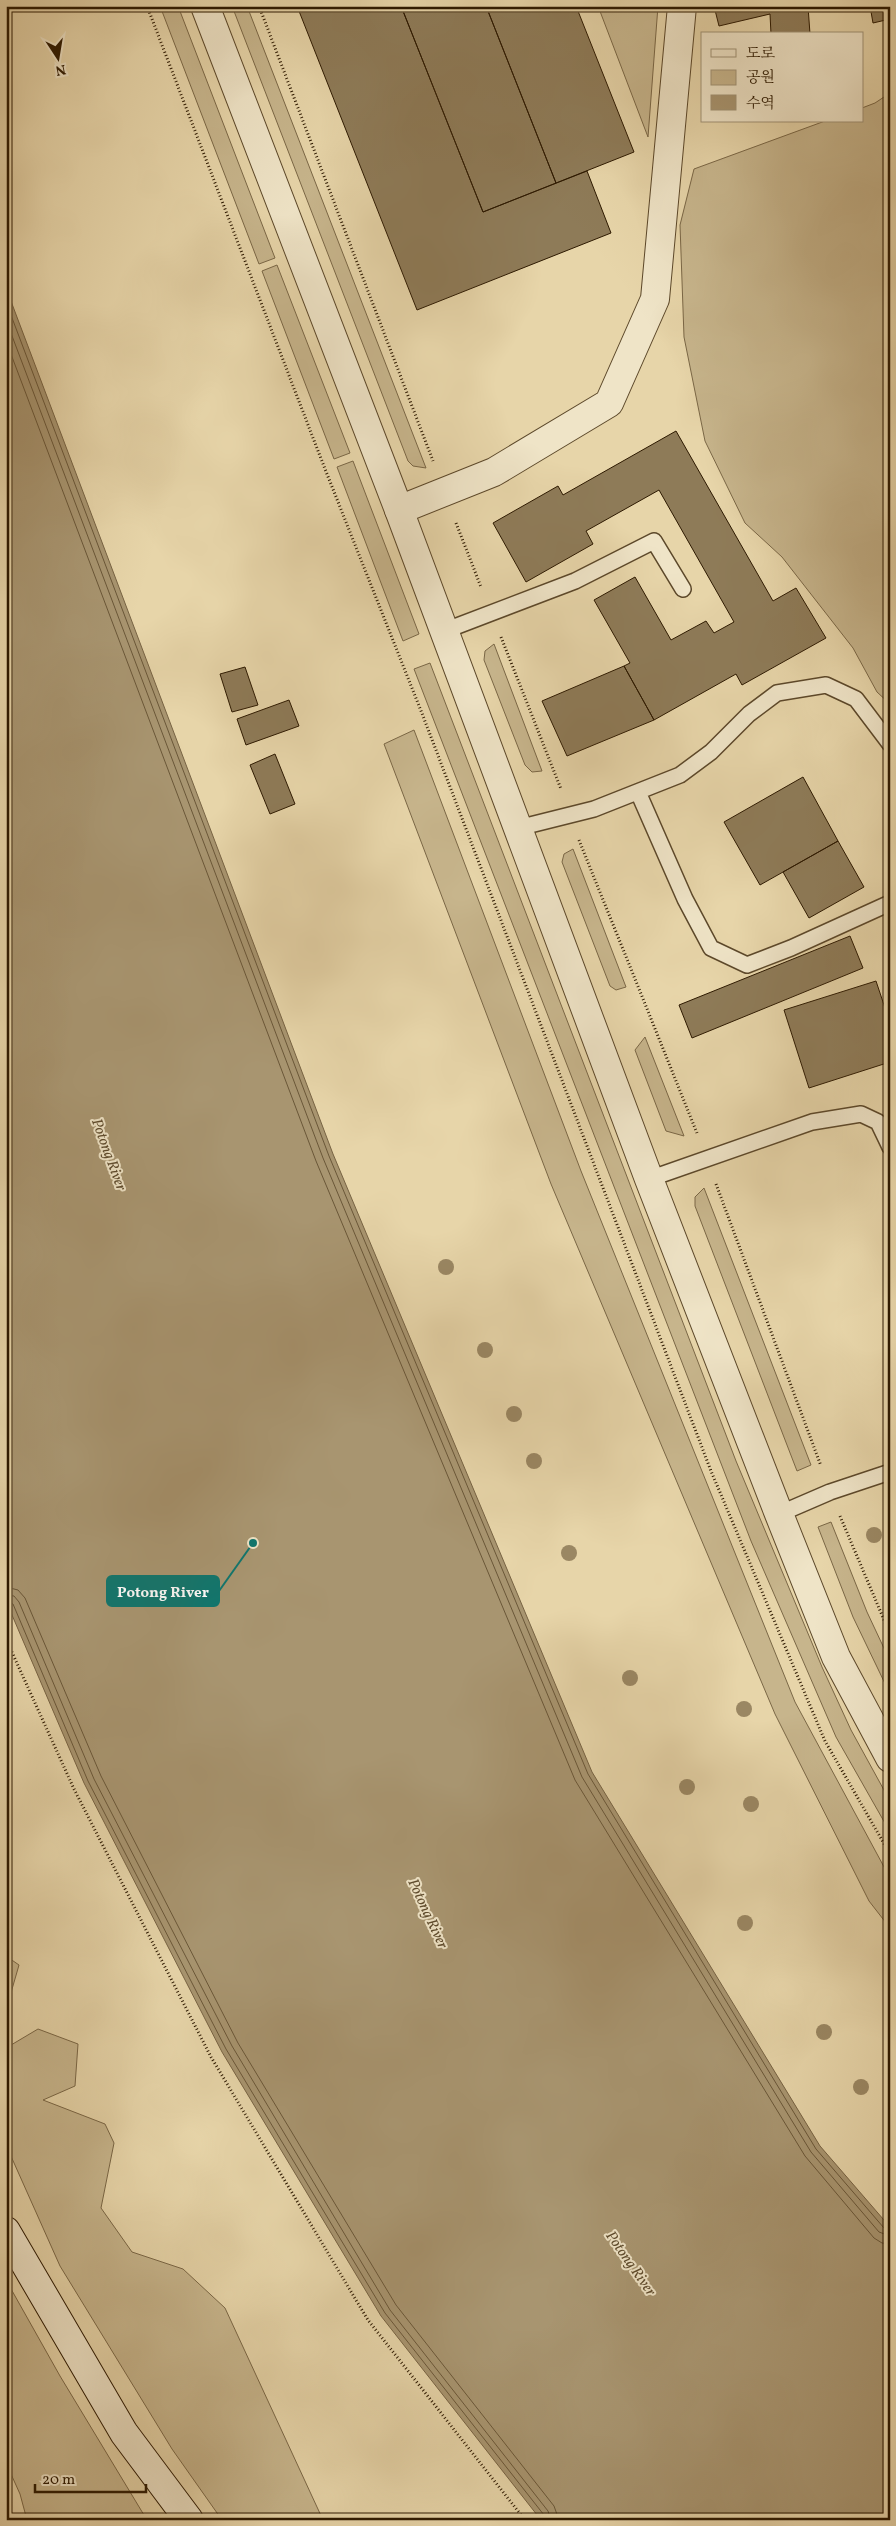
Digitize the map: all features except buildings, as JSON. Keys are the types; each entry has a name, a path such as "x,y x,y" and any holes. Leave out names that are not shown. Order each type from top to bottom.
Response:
{"street":[{"path":"205,6 399,510 649,1179 836,1657 890,1758"},
{"path":"399,510 494,472 609,403 655,299 682,6"},
{"path":"6,2231 124,2433 189,2520"}],"lane":[{"path":"444,631 575,581 654,541 683,589"},
{"path":"518,828 594,810 680,775 711,752 749,714 777,693 826,685 856,699 890,744"},
{"path":"638,792 685,899 711,948 747,965 791,948 890,902"},
{"path":"649,1179 812,1122 861,1114 878,1122 890,1147"},
{"path":"780,1514 830,1492 890,1472"}],"path":[{"path":"147,6 321,460 423,716 711,1471 825,1741 890,1854"},
{"path":"6,1639 74,1789 211,2057 368,2320 525,2520"}],"green space":[{"path":"160,6 178,6 275,258 259,264"},
{"path":"232,6 247,6 426,468 413,466 408,461"},
{"path":"598,6 658,6 648,137"},
{"path":"890,93 890,704 877,692 853,648 782,557 745,523 705,441 684,337 680,225 694,169 822,122 864,122 864,107 875,103"},
{"path":"277,265 350,453 334,459 262,271"},
{"path":"353,461 419,634 403,641 337,467"},
{"path":"494,644 542,771 532,772 525,765 484,660 485,651"},
{"path":"430,663 736,1461 822,1667 851,1730 890,1801 890,1832 836,1737 751,1541 414,669"},
{"path":"414,730 581,1171 795,1702 890,1878 890,1928 869,1901 775,1714 551,1184 384,744"},
{"path":"573,849 626,987 616,990 610,986 562,862 564,854"},
{"path":"645,1037 684,1136 666,1131 635,1050"},
{"path":"704,1188 811,1465 797,1471 695,1206 695,1197"},
{"path":"831,1522 867,1612 890,1661 890,1694 853,1617 818,1527"},
{"path":"6,1956 19,1965 6,2010"},
{"path":"38,2029 78,2044 75,2086 43,2100 105,2124 114,2143 101,2208 132,2252 183,2269 225,2308 323,2520 222,2520 172,2449 60,2266 6,2145 6,2048"},
{"path":"6,2280 60,2376 147,2520 27,2520 20,2494 6,2463"}],"water":[{"path":"6,288 333,1154 592,1772 820,2146 890,2227 890,2520 541,2520 381,2316 222,2052 84,1783 6,1601"}],"place":[{"name":"Potong River","path":"253,1543"}]}
